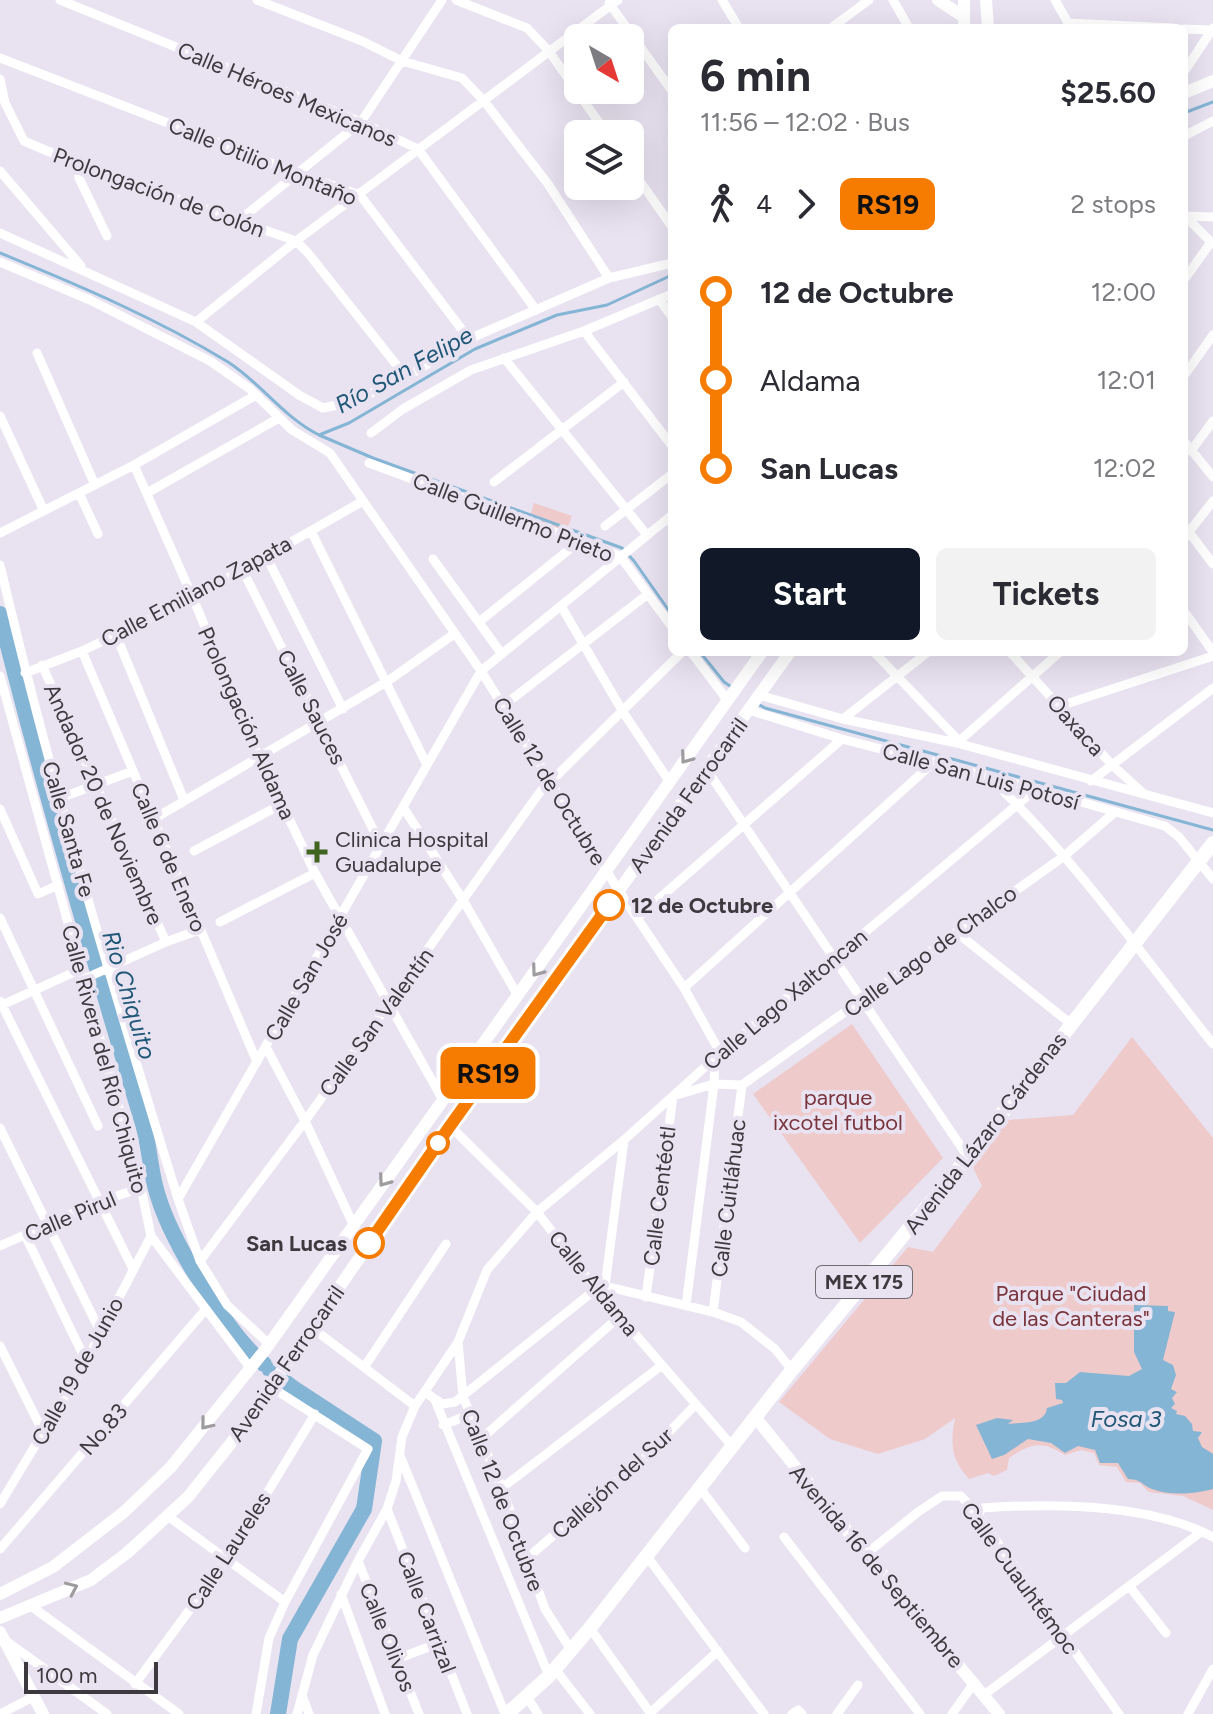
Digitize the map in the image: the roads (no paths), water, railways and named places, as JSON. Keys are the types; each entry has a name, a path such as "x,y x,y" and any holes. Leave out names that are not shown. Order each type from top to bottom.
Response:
{"main road":[{"path":"938,0 964,22"},
{"path":"964,0 964,22"},
{"path":"986,0 989,24"},
{"path":"1188,91 1213,81"},
{"name":"Avenida Ferrocarril","path":"0,1594 53,1567 148,1491 253,1366 759,656"},
{"name":"Avenida Ferrocarril","path":"0,1618 91,1580 169,1517 188,1497 239,1433 450,1126 787,656"},
{"name":"Avenida Lázaro Cárdenas","path":"506,1714 552,1673 590,1628 792,1370 968,1157 1213,843"},
{"path":"326,1263 347,1276"},
{"name":"Avenida 16 de Septiembre","path":"756,1418 999,1714"},
{"path":"1,1637 43,1714"}],"street":[{"name":"Calle Héroes Mexicanos","path":"60,0 361,122 418,149 536,310"},
{"path":"257,0 362,41 402,61 462,78 484,101 548,184 609,278"},
{"path":"237,222 361,122 442,0"},
{"path":"456,0 527,28 548,50 597,120"},
{"path":"722,0 737,24"},
{"path":"836,24 869,0"},
{"path":"893,0 907,24"},
{"path":"1055,0 1068,23 1089,24"},
{"path":"612,2 668,85"},
{"name":"Prolongación de Colón","path":"196,322 296,241 612,2"},
{"path":"1188,29 1212,29"},
{"path":"1188,66 1212,29"},
{"name":"Calle Otilio Montaño","path":"0,58 360,195 469,339"},
{"name":"Prolongación de Colón","path":"0,79 5,103 24,141 78,164 296,241"},
{"path":"1188,134 1213,121"},
{"path":"78,164 79,178 107,236"},
{"path":"0,171 84,269"},
{"path":"644,187 668,221"},
{"path":"1188,215 1213,217"},
{"path":"1188,219 1212,243 1188,275"},
{"path":"0,233 196,322 299,395 323,408 352,402 406,377 469,339 609,278 668,264"},
{"path":"296,241 406,377"},
{"path":"0,262 90,300 210,361 256,395 297,433 330,453 481,671"},
{"path":"371,433 403,409 471,370 584,331 668,296"},
{"path":"659,299 668,311"},
{"path":"584,331 668,441"},
{"path":"1188,370 1213,335"},
{"path":"37,353 95,485"},
{"path":"504,358 647,535"},
{"path":"494,482 624,382"},
{"path":"0,533 134,465 256,395"},
{"path":"0,416 43,509"},
{"path":"147,493 279,418"},
{"path":"1191,451 1213,421"},
{"path":"1188,447 1213,477"},
{"name":"Calle Guillermo Prieto","path":"369,463 581,540 625,552 648,594 668,622"},
{"name":"Prolongación Aldama","path":"134,465 259,758 315,873 443,1100"},
{"path":"605,526 668,477"},
{"path":"79,493 98,534"},
{"name":"Calle Emiliano Zapata","path":"25,673 82,651 193,598 363,501"},
{"path":"1188,534 1213,501"},
{"name":"Calle San José","path":"178,1199 481,671 668,518"},
{"path":"311,531 427,765"},
{"path":"1188,536 1213,564"},
{"path":"479,622 581,540"},
{"path":"266,556 343,709"},
{"path":"433,559 501,653"},
{"name":"Calle Santa Fe","path":"0,565 25,673 106,971 178,1199 200,1261 227,1305 267,1347"},
{"name":"Calle Sauces","path":"242,569 381,845"},
{"path":"503,706 648,594"},
{"path":"561,606 623,712 669,781"},
{"path":"1060,706 1213,654 1188,617"},
{"path":"152,820 343,709 454,634"},
{"path":"116,635 184,800"},
{"name":"Calle 6 de Enero","path":"82,651 257,1062"},
{"name":"Calle San Valentín","path":"200,1261 305,1121 540,792 678,656"},
{"path":"695,656 732,694"},
{"path":"878,656 958,742 1055,656"},
{"path":"843,719 923,656"},
{"name":"Oaxaca","path":"1014,656 1112,765 1145,795"},
{"name":"Andador 20 de Noviembre","path":"42,665 166,942"},
{"name":"Calle 12 de Octubre","path":"481,671 607,873 684,988 718,1056"},
{"name":"Calle Rivera del Río Chiquito","path":"0,676 2,695 86,975 151,1236 253,1366"},
{"path":"1091,781 1213,688"},
{"name":"Calle San Luis Potosí","path":"754,702 958,742 1213,813"},
{"name":"Calle San Luis Potosí","path":"754,702 842,739 1165,826 1179,837 1213,879"},
{"path":"638,917 842,739"},
{"path":"684,988 934,762"},
{"path":"705,767 968,1157"},
{"path":"60,798 133,771"},
{"path":"989,778 1063,857 1213,1044"},
{"name":"Calle Lago Xaltoncan","path":"537,1212 1036,789"},
{"path":"194,851 282,804"},
{"path":"403,807 463,900 518,996"},
{"path":"0,809 38,894 58,885"},
{"name":"Calle Lago de Chalco","path":"742,1085 1063,857 1115,812"},
{"path":"220,922 315,873"},
{"path":"0,918 98,1126"},
{"path":"133,1269 1,1004 35,990 106,971 199,930"},
{"path":"956,932 1071,1024"},
{"path":"266,1047 353,1224"},
{"path":"686,1306 718,1056"},
{"path":"673,1096 714,1084 742,1085"},
{"name":"Calle Cuitláhuac","path":"713,1312 742,1085"},
{"name":"Calle Centéotl","path":"646,1297 673,1096"},
{"name":"Calle Aldama","path":"450,1126 537,1212 601,1288 620,1316 733,1447"},
{"path":"0,1128 100,1331"},
{"path":"425,1392 448,1405 463,1397 601,1288 624,1140"},
{"name":"Calle Pirul","path":"0,1246 98,1202 141,1188"},
{"name":"Calle 12 de Octubre","path":"297,1714 313,1655 341,1594 387,1509 402,1437 415,1406 458,1342 487,1270 537,1212"},
{"path":"25,1235 86,1361"},
{"name":"Calle 19 de Junio","path":"0,1504 86,1361 151,1236"},
{"path":"365,1366 446,1244"},
{"path":"601,1288 713,1312 741,1322 792,1370"},
{"name":"No.83","path":"0,1549 206,1309"},
{"path":"482,1438 620,1316"},
{"path":"311,1327 415,1406"},
{"name":"Calle 12 de Octubre","path":"458,1342 463,1397 469,1415 502,1488 545,1609 571,1650"},
{"path":"0,1346 44,1434"},
{"path":"502,1488 662,1365"},
{"path":"256,1714 269,1638 285,1602 368,1449 273,1384"},
{"path":"435,1400 443,1425 552,1673 590,1714"},
{"name":"Callejón del Sur","path":"526,1559 644,1458 696,1404"},
{"name":"Calle Laureles","path":"135,1684 227,1559 315,1414"},
{"path":"443,1425 469,1415"},
{"path":"400,1457 506,1714"},
{"path":"700,1488 745,1548"},
{"name":"Calle Cuauhtémoc","path":"866,1554 942,1496 961,1496 978,1515 1119,1714"},
{"path":"978,1515 982,1508 1047,1504 1162,1518 1213,1537"},
{"name":"Calle Carrizal","path":"387,1509 467,1714"},
{"path":"169,1517 285,1602"},
{"path":"984,1695 1201,1532"},
{"path":"784,1537 920,1714"},
{"path":"646,1555 764,1714"},
{"name":"Calle Olivos","path":"358,1561 419,1714"},
{"path":"1130,1587 1166,1633"},
{"path":"341,1594 385,1714"},
{"path":"31,1606 179,1714"},
{"path":"590,1628 650,1713 718,1651"},
{"path":"1,1637 107,1714"},
{"path":"397,1659 439,1643"},
{"path":"1188,1714 1213,1669"},
{"path":"952,1714 974,1683"},
{"path":"837,1714 858,1685"},
{"path":"302,1694 309,1714"},
{"path":"0,1714 33,1697"},
{"path":"527,1697 538,1714"},
{"path":"792,1714 798,1710 802,1714"}],"water":[{"name":"Fosa 3","path":"1134,1305 1168,1306 1168,1311 1175,1312 1163,1360 1173,1365 1176,1375 1171,1389 1177,1392 1172,1398 1175,1404 1171,1408 1177,1411 1176,1414 1185,1416 1192,1424 1193,1431 1202,1432 1198,1438 1202,1447 1213,1454 1213,1489 1166,1493 1128,1479 1118,1463 1100,1463 1095,1450 1078,1446 1065,1453 1051,1443 1028,1439 992,1459 976,1425 997,1418 1013,1420 1008,1424 1037,1420 1047,1408 1063,1403 1056,1399 1055,1383 1066,1383 1080,1372 1129,1376 1142,1369 1134,1352"}],"waterway":[{"name":"Río San Felipe","path":"1188,111 1213,102"},
{"name":"Río San Felipe","path":"0,253 116,303 201,346 240,370 294,419 319,435 349,423 475,349 557,315 607,305 668,277"},
{"path":"319,435 373,458 622,548 668,609"},
{"name":"Rio Chiquito","path":"0,614 68,870 143,1124 158,1196 175,1237 202,1286 234,1332 264,1364"},
{"path":"703,656 724,682 733,688"},
{"path":"758,704 1213,830"},
{"name":"Rio Chiquito","path":"270,1370 374,1441 364,1509 290,1639 278,1714"}],"place":[{"name":"Clinica Hospital Guadalupe","path":"317,852"},
{"name":"12 de Octubre","path":"609,905"},
{"name":"San Lucas","path":"369,1243"}],"park label":[{"name":"parque ixcotel futbol","path":"838,1110"},
{"name":"Parque \"Ciudad de las Canteras\"","path":"1071,1306"}]}
